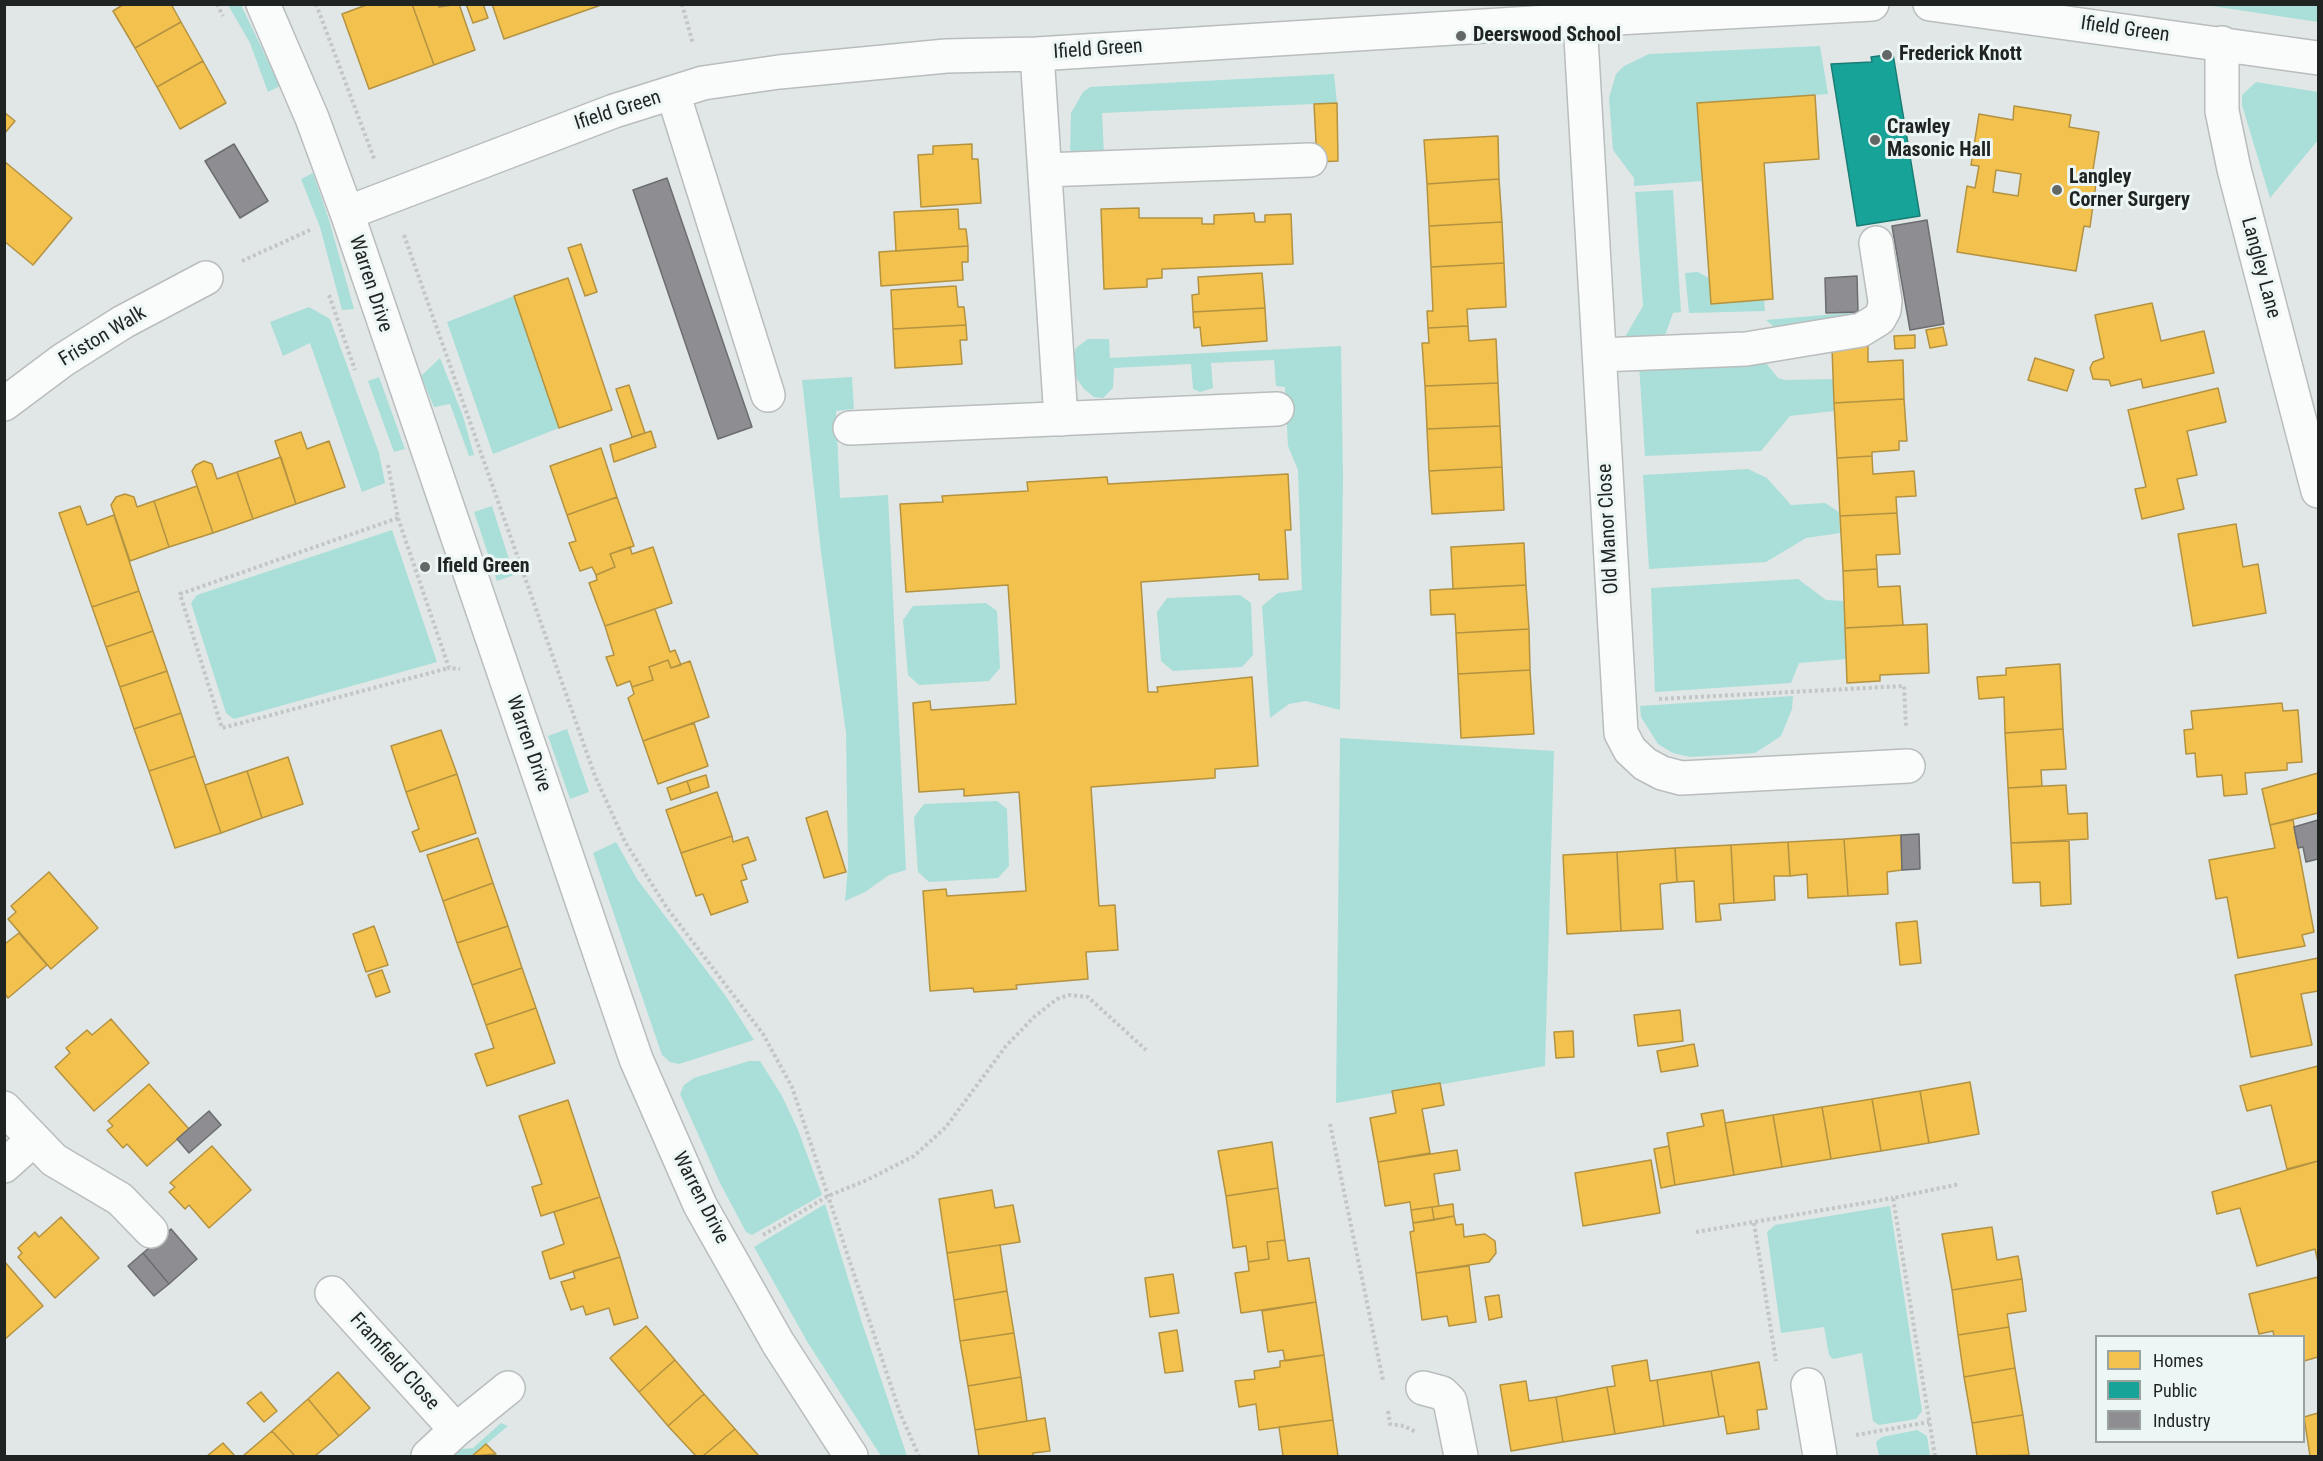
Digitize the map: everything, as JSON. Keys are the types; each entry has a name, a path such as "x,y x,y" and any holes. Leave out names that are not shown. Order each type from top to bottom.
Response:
{"street":[{"name":"Warren Drive","path":"263,4 312,118 347,213 636,1059 700,1205 778,1343 851,1456"},
{"name":"Ifield Green","path":"347,213 541,138 673,93 714,82 862,62 946,56 1037,54 1872,4"},
{"name":"Ifield Green","path":"1930,4 2319,58"},
{"name":"Old Manor Close","path":"1580,20 1621,733 1630,750 1645,764 1662,773 1681,778 1908,766"},
{"name":"Langley Lane","path":"2222,43 2222,111 2234,169 2319,491"},
{"path":"1037,54 1061,419"},
{"path":"673,93 768,395"},
{"path":"1045,170 1310,160"},
{"path":"1599,355 1746,349 1861,330 1880,319 1886,301 1876,243"},
{"name":"Friston Walk","path":"4,404 63,360 123,322 206,278"},
{"path":"850,428 1277,409"},
{"path":"4,1108 33,1140 68,1170 120,1198 151,1231"},
{"path":"4,1166 33,1140"},
{"name":"Framfield Close","path":"332,1293 456,1430"},
{"path":"1808,1385 1819,1449"},
{"path":"428,1456 508,1388"},
{"path":"1423,1388 1442,1393 1450,1401 1460,1450"}],"path":[{"path":"316,4 389,197 595,776 625,843 666,908 763,1034 792,1087 900,1413 919,1456"},
{"path":"206,278 310,230"},
{"path":"398,518 180,594 222,728 449,668"},
{"path":"1619,701 1904,686 1908,766"},
{"path":"729,1255 828,1196 867,1180 914,1156 946,1127 1006,1046 1034,1017 1057,999 1069,995 1088,998 1146,1050"},
{"path":"1330,1124 1384,1382"},
{"path":"1696,1232 1960,1184"},
{"path":"1893,1198 1935,1456"},
{"path":"1754,1223 1780,1388 1808,1385"},
{"path":"1387,1403 1390,1424 1411,1430 1429,1446 1460,1450"},
{"path":"1819,1449 1929,1422"}],"shaded area":[{"path":"228,5 241,5 280,86 268,92 250,43"},
{"path":"2205,5 2318,5 2318,22"},
{"path":"1820,46 1828,94 1697,104 1702,181 1634,186 1634,178 1613,150 1609,98 1616,74 1624,66 1649,54"},
{"path":"1334,74 1337,103 1102,113 1104,154 1070,156 1071,113 1083,92 1090,87"},
{"path":"2256,82 2318,92 2318,140 2270,198 2242,105 2242,95"},
{"path":"313,173 354,309 342,310 320,227 301,179"},
{"path":"1673,190 1681,312 1673,313 1663,341 1626,344 1625,337 1643,306 1635,192"},
{"path":"1698,272 1709,278 1711,304 1764,300 1765,311 1689,313 1685,273"},
{"path":"514,296 559,428 493,454 447,322"},
{"path":"309,307 330,319 379,453 385,483 362,492 310,343 283,356 270,322"},
{"path":"1858,312 1852,320 1781,333 1766,320"},
{"path":"1088,339 1109,339 1110,358 1341,346 1343,478 1340,710 1306,701 1289,704 1270,718 1262,606 1278,593 1302,590 1298,470 1288,446 1285,387 1276,386 1274,360 1211,363 1213,388 1200,392 1193,389 1191,364 1114,368 1113,388 1103,398 1094,397 1077,379 1073,366 1076,348"},
{"path":"1761,357 1778,378 1785,380 1833,379 1834,411 1790,416 1761,451 1645,456 1639,365"},
{"path":"440,358 463,416 474,455 469,456 450,404 434,407 421,376"},
{"path":"379,377 405,449 394,452 368,381"},
{"path":"852,377 854,409 836,411 840,498 888,495 906,870 889,875 865,892 845,901 848,867 846,733 821,552 802,380"},
{"path":"1748,469 1767,478 1791,505 1825,503 1839,512 1840,533 1806,538 1766,562 1649,569 1643,475"},
{"path":"492,506 514,575 497,581 474,512"},
{"path":"392,530 437,662 234,719 226,713 191,603 197,595"},
{"path":"1798,579 1826,600 1844,601 1847,659 1799,663 1791,683 1655,692 1651,588"},
{"path":"1240,595 1251,603 1253,655 1242,667 1173,671 1161,661 1157,612 1167,598"},
{"path":"986,603 997,611 1000,668 989,681 919,685 908,675 903,620 913,606"},
{"path":"1793,696 1792,709 1781,736 1755,753 1690,757 1673,753 1658,744 1641,717 1640,706"},
{"path":"567,729 589,792 570,799 548,736"},
{"path":"1340,738 1554,751 1545,1066 1336,1103"},
{"path":"997,801 1007,809 1009,866 998,878 929,882 918,872 914,817 924,804"},
{"path":"616,842 637,879 725,995 754,1040 679,1064 670,1062 662,1055 593,853"},
{"path":"749,1061 760,1061 782,1096 798,1130 822,1195 752,1235 746,1232 720,1183 680,1094 684,1085 694,1078"},
{"path":"825,1204 907,1456 881,1456 808,1343 754,1247"},
{"path":"1890,1206 1922,1411 1916,1419 1879,1425 1873,1421 1862,1353 1833,1359 1829,1355 1824,1327 1781,1333 1767,1232 1775,1225"},
{"path":"501,1423 508,1426 472,1456 446,1456 451,1450 473,1448"},
{"path":"1917,1430 1927,1436 1930,1456 1879,1456 1876,1442 1882,1437"}],"building: Homes":[{"path":"124,4 171,4 181,22 135,48 113,11"},
{"path":"369,4 412,4 434,65 369,89 342,14"},
{"path":"412,4 438,4 439,7 459,4 475,50 434,65"},
{"path":"466,4 483,4 488,18 473,23"},
{"path":"492,4 604,4 504,39"},
{"path":"181,22 203,61 157,87 135,48"},
{"path":"203,61 226,103 180,129 157,87"},
{"path":"1815,95 1819,159 1764,163 1773,299 1711,304 1697,103"},
{"path":"1337,103 1338,161 1317,162 1314,104"},
{"name":"Langley Corner Surgery","path":"2014,106 2071,115 2069,127 2099,132 2092,176 2097,176 2090,227 2084,226 2076,271 1957,252 1967,186 1975,188 1979,166 1971,165 1979,114 2013,120","holes":["1996,170 2021,174 2018,196 1993,192"]},
{"path":"4,112 15,121 4,134"},
{"path":"1498,136 1499,179 1427,184 1424,140"},
{"path":"972,144 972,159 978,159 981,203 921,207 918,155 933,154 933,146"},
{"path":"4,161 72,218 33,265 4,241"},
{"path":"1499,179 1502,222 1429,226 1427,184"},
{"path":"1139,208 1139,218 1202,218 1202,224 1214,224 1214,215 1254,213 1255,222 1265,222 1265,215 1291,214 1293,264 1162,269 1162,278 1147,279 1147,287 1104,289 1101,209"},
{"path":"958,209 959,229 966,229 968,246 896,251 894,212"},
{"path":"1502,222 1504,263 1431,267 1429,226"},
{"path":"581,244 597,292 585,296 568,248"},
{"path":"968,246 968,262 962,262 963,280 881,286 879,252"},
{"path":"1504,263 1506,307 1467,309 1468,326 1428,328 1427,311 1433,311 1431,267"},
{"path":"1262,273 1265,308 1193,312 1192,295 1199,294 1198,277"},
{"path":"568,278 612,410 559,428 514,296"},
{"path":"956,286 958,307 964,307 966,325 893,329 891,290"},
{"path":"2152,303 2161,341 2204,331 2214,373 2143,388 2141,379 2111,386 2109,380 2093,379 2090,368 2093,362 2104,358 2095,315"},
{"path":"1265,308 1267,341 1202,346 1200,327 1194,328 1193,312"},
{"path":"966,325 967,340 960,340 962,364 895,368 893,329"},
{"path":"1468,326 1469,341 1496,339 1498,383 1425,386 1422,343 1429,343 1428,328"},
{"path":"1943,327 1947,345 1930,348 1926,330"},
{"path":"1915,335 1915,348 1895,349 1894,336"},
{"path":"1868,346 1868,362 1903,360 1904,399 1834,403 1832,348"},
{"path":"2035,358 2074,370 2067,391 2028,380"},
{"path":"1498,383 1500,426 1427,429 1425,386"},
{"path":"629,385 645,433 632,437 616,389"},
{"path":"2218,388 2226,422 2187,431 2197,475 2177,479 2184,509 2142,519 2135,489 2146,487 2128,410"},
{"path":"1904,399 1907,441 1899,441 1899,450 1872,452 1872,456 1837,458 1834,403"},
{"path":"1500,426 1502,467 1429,471 1427,429"},
{"path":"651,431 656,447 614,462 610,445"},
{"path":"301,432 307,449 329,441 345,487 296,504 275,441"},
{"path":"601,448 617,497 567,515 550,466"},
{"path":"1872,456 1873,474 1914,471 1916,496 1896,497 1897,513 1840,516 1837,458"},
{"path":"281,457 296,504 253,519 237,472"},
{"path":"204,461 212,464 217,479 237,472 253,519 213,533 192,471 196,465"},
{"path":"1502,467 1504,510 1432,514 1429,471"},
{"path":"1288,474 1291,530 1285,530 1288,579 1259,580 1259,574 1141,582 1148,692 1158,692 1157,687 1252,677 1258,766 1215,769 1215,778 1091,787 1099,906 1115,905 1118,950 1086,952 1088,979 1016,985 1017,989 974,992 973,988 930,991 923,891 946,889 947,896 1026,891 1019,792 964,796 964,789 919,792 913,703 930,701 931,710 1016,704 1008,585 906,592 900,504 943,502 942,496 1028,491 1027,482 1107,477 1108,484"},
{"path":"197,486 213,533 169,547 154,501"},
{"path":"125,494 134,497 137,507 154,501 169,547 130,561 111,505 116,497"},
{"path":"617,497 634,546 610,554 615,567 596,575 592,567 580,571 569,543 576,541 567,515"},
{"path":"80,506 87,525 114,515 139,591 92,607 59,513"},
{"path":"1897,513 1900,554 1876,555 1877,569 1843,571 1840,516"},
{"path":"2236,524 2243,567 2258,564 2266,613 2193,626 2178,534"},
{"path":"1524,543 1526,585 1453,589 1451,547"},
{"path":"630,547 632,554 653,547 672,603 605,626 589,583 597,580 596,575 615,567 610,554"},
{"path":"1877,569 1878,587 1900,586 1903,625 1845,628 1843,571"},
{"path":"1526,585 1529,629 1456,633 1455,614 1431,615 1430,590"},
{"path":"139,591 153,631 106,647 92,607"},
{"path":"655,609 670,652 675,650 681,665 671,668 668,660 649,667 653,680 632,687 630,681 617,686 606,657 614,655 605,626"},
{"path":"1927,624 1929,673 1880,675 1880,681 1847,683 1845,628"},
{"path":"1529,629 1530,670 1458,674 1456,633"},
{"path":"153,631 167,671 120,687 106,647"},
{"path":"668,660 671,668 690,661 709,717 643,741 628,698 634,694 632,687 653,680 649,667"},
{"path":"2060,664 2063,729 2005,733 2004,697 1979,699 1977,677 2006,675 2006,668"},
{"path":"1530,670 1534,734 1461,738 1458,674"},
{"path":"167,671 181,713 134,729 120,687"},
{"path":"2282,703 2283,711 2298,710 2302,762 2287,763 2287,770 2245,773 2247,794 2224,796 2222,775 2197,777 2195,753 2186,754 2184,730 2193,729 2191,711"},
{"path":"181,713 195,756 149,771 134,729"},
{"path":"694,723 708,766 658,784 643,741"},
{"path":"2063,729 2066,769 2041,770 2042,786 2008,788 2005,733"},
{"path":"441,730 457,774 406,792 391,746"},
{"path":"195,756 221,833 175,848 149,771"},
{"path":"288,757 303,804 262,818 247,771"},
{"path":"247,771 262,818 221,833 205,785"},
{"path":"2318,773 2318,813 2270,825 2262,789"},
{"path":"457,774 476,833 420,852 412,832 419,829 406,792"},
{"path":"706,775 709,787 691,793 687,781"},
{"path":"687,781 691,793 671,800 667,788"},
{"path":"2066,785 2068,814 2087,813 2088,839 2011,843 2008,788"},
{"path":"717,792 732,836 681,853 666,810"},
{"path":"827,811 846,872 824,878 806,818"},
{"path":"2293,820 2314,932 2302,935 2305,946 2238,958 2227,897 2216,899 2209,860 2275,848 2270,825"},
{"path":"1901,835 1902,870 1887,872 1888,894 1848,896 1844,839"},
{"path":"732,836 733,842 748,837 756,860 742,865 747,879 741,881 748,902 711,915 703,894 696,896 681,853"},
{"path":"478,838 493,883 443,901 427,855"},
{"path":"1844,839 1848,896 1808,898 1807,874 1790,876 1788,842"},
{"path":"2069,841 2071,904 2041,906 2040,882 2013,883 2011,843"},
{"path":"1788,842 1790,876 1774,876 1775,900 1734,903 1731,845"},
{"path":"1731,845 1734,903 1719,904 1721,920 1696,922 1694,881 1677,882 1675,848"},
{"path":"1675,848 1677,882 1660,884 1663,929 1621,931 1617,852"},
{"path":"1617,852 1621,931 1567,934 1563,855"},
{"path":"49,872 98,928 51,969 8,919 16,912 11,906"},
{"path":"493,883 508,926 457,943 443,901"},
{"path":"1917,921 1921,963 1900,965 1896,923"},
{"path":"374,926 388,965 366,972 353,934"},
{"path":"508,926 522,968 472,985 457,943"},
{"path":"19,933 47,965 8,998 4,993 4,941 6,943"},
{"path":"2318,958 2318,991 2301,994 2312,1045 2251,1057 2235,975"},
{"path":"522,968 536,1008 486,1025 472,985"},
{"path":"382,970 390,992 376,997 368,975"},
{"path":"536,1008 555,1063 487,1086 475,1054 494,1048 486,1025"},
{"path":"1680,1010 1683,1041 1638,1046 1634,1015"},
{"path":"111,1019 149,1063 94,1111 55,1067 70,1053 66,1048 87,1030 92,1035"},
{"path":"1573,1031 1574,1057 1556,1058 1554,1032"},
{"path":"1694,1044 1698,1066 1661,1072 1657,1051"},
{"path":"2318,1066 2318,1161 2287,1169 2271,1105 2247,1111 2240,1086"},
{"path":"1970,1082 1979,1134 1929,1143 1920,1091"},
{"path":"1440,1083 1444,1105 1422,1109 1430,1153 1378,1162 1370,1118 1396,1113 1392,1091"},
{"path":"149,1084 189,1129 147,1166 127,1144 123,1148 107,1130 113,1126 108,1121"},
{"path":"1920,1091 1929,1143 1881,1151 1872,1099"},
{"path":"1872,1099 1881,1151 1831,1159 1822,1107"},
{"path":"568,1100 600,1197 541,1216 532,1187 542,1184 519,1116"},
{"path":"1822,1107 1831,1159 1782,1167 1773,1115"},
{"path":"1723,1110 1734,1175 1675,1185 1667,1133 1704,1126 1701,1114"},
{"path":"1773,1115 1782,1167 1734,1175 1725,1123"},
{"path":"1272,1142 1278,1188 1226,1196 1218,1151"},
{"path":"212,1146 251,1190 209,1228 189,1205 185,1209 169,1192 175,1187 170,1183"},
{"path":"1669,1146 1675,1185 1661,1188 1654,1149"},
{"path":"1457,1150 1460,1170 1434,1174 1439,1206 1411,1210 1410,1202 1385,1206 1378,1162"},
{"path":"1651,1160 1660,1213 1583,1226 1575,1173"},
{"path":"2318,1161 2318,1262 2315,1249 2257,1266 2240,1208 2217,1214 2212,1192"},
{"path":"1278,1188 1285,1240 1267,1242 1269,1259 1248,1262 1246,1246 1233,1248 1226,1196"},
{"path":"992,1190 995,1208 1013,1205 1020,1242 947,1253 939,1199"},
{"path":"600,1197 620,1257 550,1279 542,1252 564,1244 554,1212"},
{"path":"1453,1204 1454,1216 1434,1220 1432,1207"},
{"path":"1432,1207 1434,1220 1413,1223 1411,1210"},
{"path":"1454,1216 1456,1225 1463,1224 1464,1237 1485,1234 1495,1241 1496,1253 1489,1262 1416,1273 1410,1232 1414,1231 1413,1223"},
{"path":"61,1217 99,1258 55,1298 18,1257 22,1253 18,1248 35,1232 39,1237"},
{"path":"1992,1227 1997,1260 2018,1256 2022,1279 1952,1290 1942,1234"},
{"path":"1285,1240 1288,1261 1309,1258 1316,1302 1241,1313 1235,1273 1249,1271 1248,1262 1269,1259 1267,1242"},
{"path":"1000,1245 1007,1291 954,1300 947,1253"},
{"path":"620,1257 638,1318 614,1325 609,1308 586,1315 583,1306 571,1310 561,1282 575,1278 573,1271"},
{"path":"4,1261 43,1306 4,1340"},
{"path":"1469,1266 1476,1322 1449,1326 1447,1316 1422,1320 1416,1273"},
{"path":"1173,1274 1179,1313 1150,1317 1145,1278"},
{"path":"2318,1277 2318,1357 2305,1361 2305,1335 2274,1335 2273,1331 2259,1334 2249,1294"},
{"path":"2022,1279 2026,1311 2007,1314 2009,1327 1958,1335 1952,1290"},
{"path":"1007,1291 1014,1333 960,1341 954,1300"},
{"path":"1499,1295 1502,1317 1489,1320 1485,1297"},
{"path":"1316,1302 1324,1355 1285,1361 1283,1350 1268,1352 1262,1311"},
{"path":"646,1326 675,1360 639,1392 610,1358"},
{"path":"2009,1327 2015,1368 1964,1377 1958,1335"},
{"path":"1177,1330 1183,1371 1165,1373 1159,1333"},
{"path":"1014,1333 1021,1377 968,1386 960,1341"},
{"path":"1324,1355 1333,1420 1259,1430 1256,1404 1239,1407 1235,1381 1255,1379 1254,1371 1280,1367 1280,1361"},
{"path":"675,1360 704,1394 668,1426 639,1392"},
{"path":"1647,1360 1650,1381 1657,1380 1664,1426 1615,1434 1607,1387 1615,1386 1612,1366"},
{"path":"1759,1362 1767,1409 1757,1410 1759,1429 1727,1434 1724,1416 1719,1417 1711,1371"},
{"path":"2015,1368 2023,1415 1972,1423 1964,1377"},
{"path":"1711,1371 1719,1417 1664,1426 1657,1380"},
{"path":"338,1372 370,1408 339,1436 308,1399"},
{"path":"1021,1377 1027,1421 975,1430 968,1386"},
{"path":"1526,1381 1529,1401 1556,1397 1563,1442 1511,1451 1500,1385"},
{"path":"1607,1387 1615,1434 1563,1442 1556,1397"},
{"path":"261,1392 277,1411 264,1422 247,1403"},
{"path":"704,1394 735,1429 703,1456 696,1456 668,1426"},
{"path":"308,1399 339,1436 315,1456 295,1456 272,1431"},
{"path":"2318,1413 2318,1456 2310,1456 2305,1417"},
{"path":"2023,1415 2029,1455 1977,1456 1972,1423"},
{"path":"1045,1418 1050,1451 1033,1453 1033,1456 979,1456 975,1430"},
{"path":"1333,1420 1338,1456 1283,1456 1279,1427"},
{"path":"735,1429 759,1456 703,1456"},
{"path":"272,1431 295,1456 243,1456"},
{"path":"223,1443 235,1456 207,1456"},
{"path":"486,1444 496,1454 472,1456"}],"building: Public":[{"name":"Crawley Masonic Hall","path":"1893,54 1920,216 1857,226 1831,64 1872,62 1871,57"}],"building: Industry":[{"path":"234,144 268,201 240,218 205,161"},
{"path":"667,178 752,427 718,439 633,190"},
{"path":"1927,220 1944,324 1910,330 1892,226"},
{"path":"1857,276 1858,312 1826,313 1825,278"},
{"path":"2318,820 2318,859 2306,862 2303,847 2298,848 2294,827"},
{"path":"1919,834 1920,869 1902,870 1901,835"},
{"path":"209,1111 221,1125 189,1153 177,1139"},
{"path":"171,1229 197,1259 169,1284 143,1253"},
{"path":"143,1253 169,1284 154,1296 128,1266"}],"place":[{"name":"Deerswood School","path":"1461,36"},
{"name":"Frederick Knott","path":"1887,55"},
{"name":"Crawley Masonic Hall","path":"1875,140"},
{"name":"Langley Corner Surgery","path":"2057,190"},
{"name":"Ifield Green","path":"425,567"}]}
